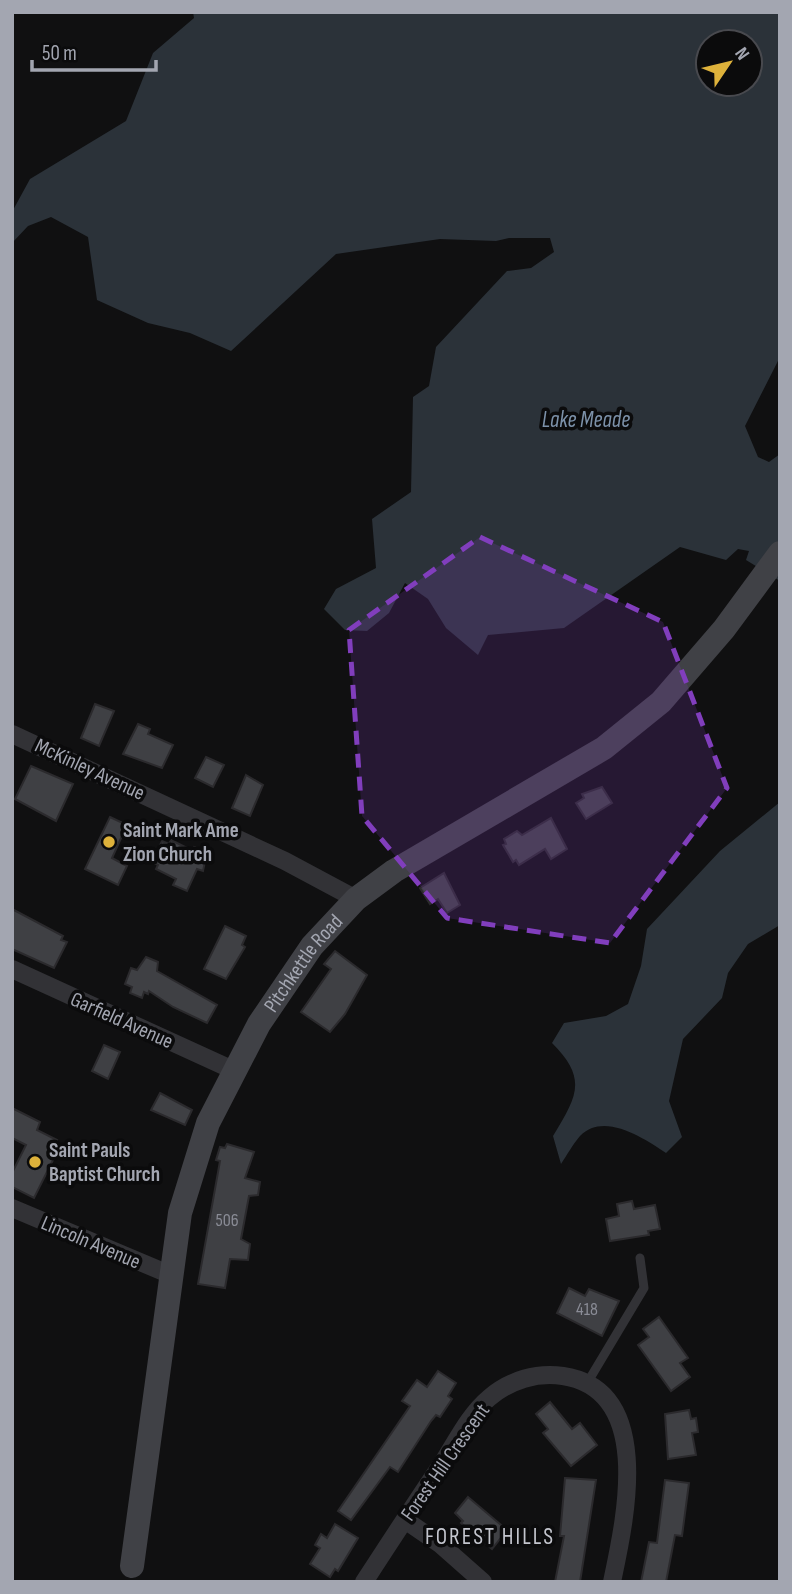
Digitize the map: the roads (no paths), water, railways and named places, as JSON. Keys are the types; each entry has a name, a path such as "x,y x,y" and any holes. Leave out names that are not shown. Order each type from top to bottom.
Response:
{"main road":[{"name":"Pitchkettle Road","path":"132,1566 180,1213 193,1163 233,1070 259,1024 312,946 356,899 388,874 604,748 634,726 685,675 780,553"}],"street":[{"name":"McKinley Avenue","path":"12,734 285,861 356,899"},
{"name":"Garfield Avenue","path":"12,969 233,1070"},
{"name":"Lincoln Avenue","path":"12,1208 171,1275"},
{"name":"Forest Hill Crescent","path":"364,1582 476,1411 491,1396 508,1385 547,1373 569,1377 586,1385 612,1408 627,1440 623,1516 612,1582"},
{"path":"405,1520 440,1544 483,1582"}],"lane":[{"path":"586,1385 644,1288 640,1258"}],"water":[{"name":"Lake Meade","path":"193,12 780,12 780,357 745,426 758,457 769,462 780,454 780,581 746,560 749,551 738,549 726,560 680,547 564,628 488,635 478,655 446,628 428,599 405,583 389,613 367,631 345,630 324,609 336,589 376,568 372,519 411,492 413,397 429,386 436,347 507,271 531,268 554,252 550,238 509,238 496,241 440,239 336,254 231,351 190,333 148,323 97,300 88,237 51,217 28,226 12,243 12,212 30,179 126,121 153,53 194,18"},
{"path":"780,802 780,925 748,944 728,973 722,998 683,1039 669,1101 682,1137 666,1153 624,1130 601,1126 580,1136 561,1164 553,1136 568,1110 575,1088 571,1067 552,1043 564,1023 606,1016 628,1004 641,966 647,929 720,851"}],"place":[{"name":"Saint Mark Ame Zion Church","path":"109,842"},
{"name":"Saint Pauls Baptist Church","path":"35,1162"}],"district":[{"name":"FOREST HILLS","path":"490,1536"}]}
